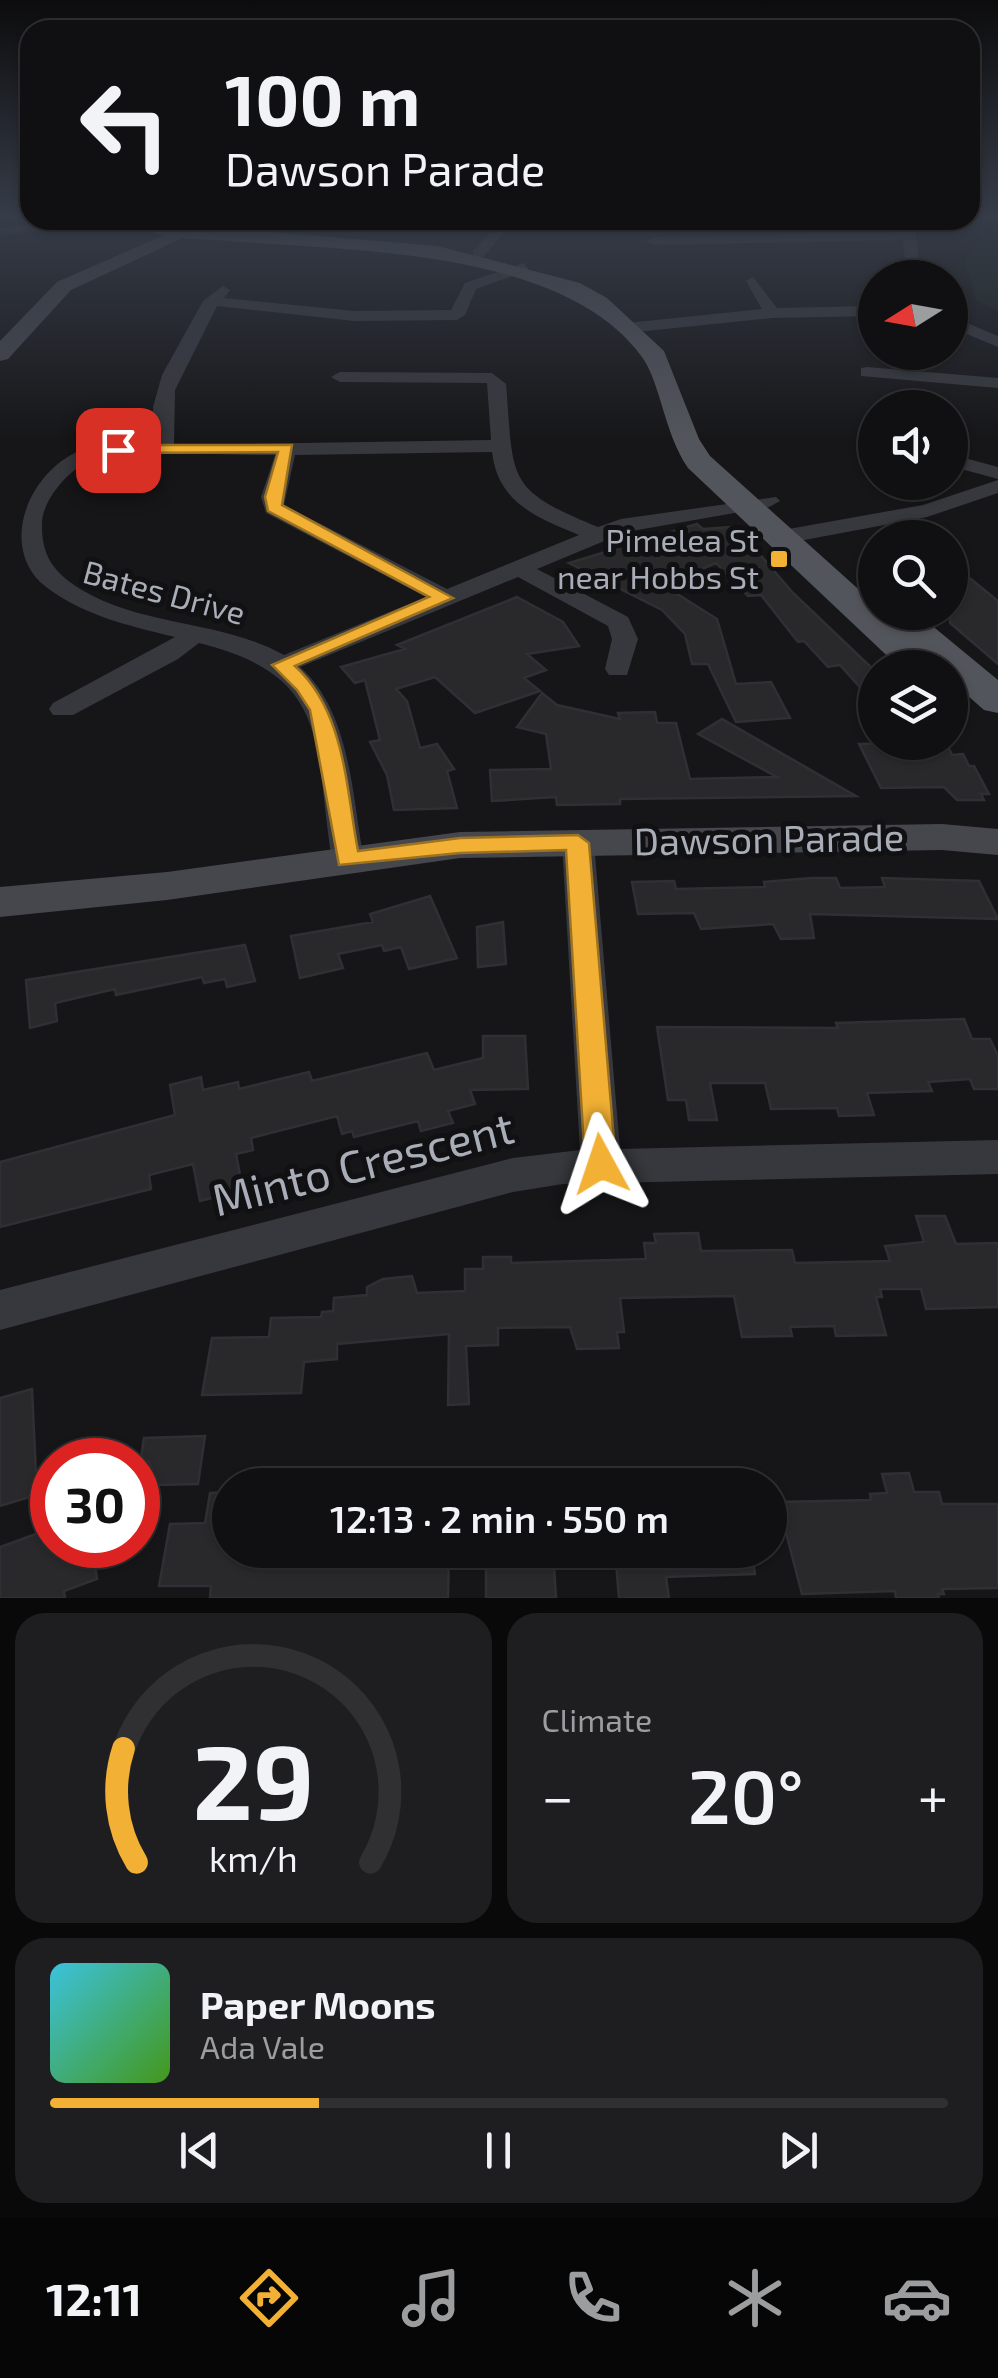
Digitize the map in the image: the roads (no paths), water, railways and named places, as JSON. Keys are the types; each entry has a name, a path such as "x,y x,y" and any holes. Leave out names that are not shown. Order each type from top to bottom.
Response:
{"main road":[{"path":"578,292 636,327 658,360 692,452 794,535 906,650"},
{"path":"794,535 858,582"},
{"path":"915,630 998,701"},
{"path":"968,706 998,729"}],"street":[{"path":"0,354 59,292"},
{"path":"164,449 163,400 168,385 211,301 221,292"},
{"path":"211,301 457,315 462,313 468,292"},
{"path":"759,292 772,313"},
{"path":"636,327 772,313 858,311"},
{"path":"968,330 998,342"},
{"path":"866,372 998,383"},
{"path":"340,377 490,378 497,384 504,479 518,498 597,535"},
{"name":"Bates Drive","path":"348,860 320,710 306,686 282,665 248,648 61,600 31,580 17,556 22,528 68,464 102,451 500,446"},
{"path":"274,508 272,497 287,448"},
{"path":"968,465 998,473"},
{"path":"794,535 927,510 998,486"},
{"path":"282,665 597,535 632,524 758,503"},
{"path":"245,512 274,508 444,598"},
{"path":"519,568 619,622 624,639 618,670"},
{"path":"63,708 169,654 196,634"},
{"name":"Dawson Parade","path":"942,837 998,827"},
{"name":"Dawson Parade","path":"0,902 148,888 460,845 942,837 998,842"},
{"path":"578,843 601,1164"},
{"name":"Minto Crescent","path":"0,1310 513,1176 601,1164 998,1157"}],"place":[{"name":"Pimelea St near Hobbs St","path":"779,559"}]}
